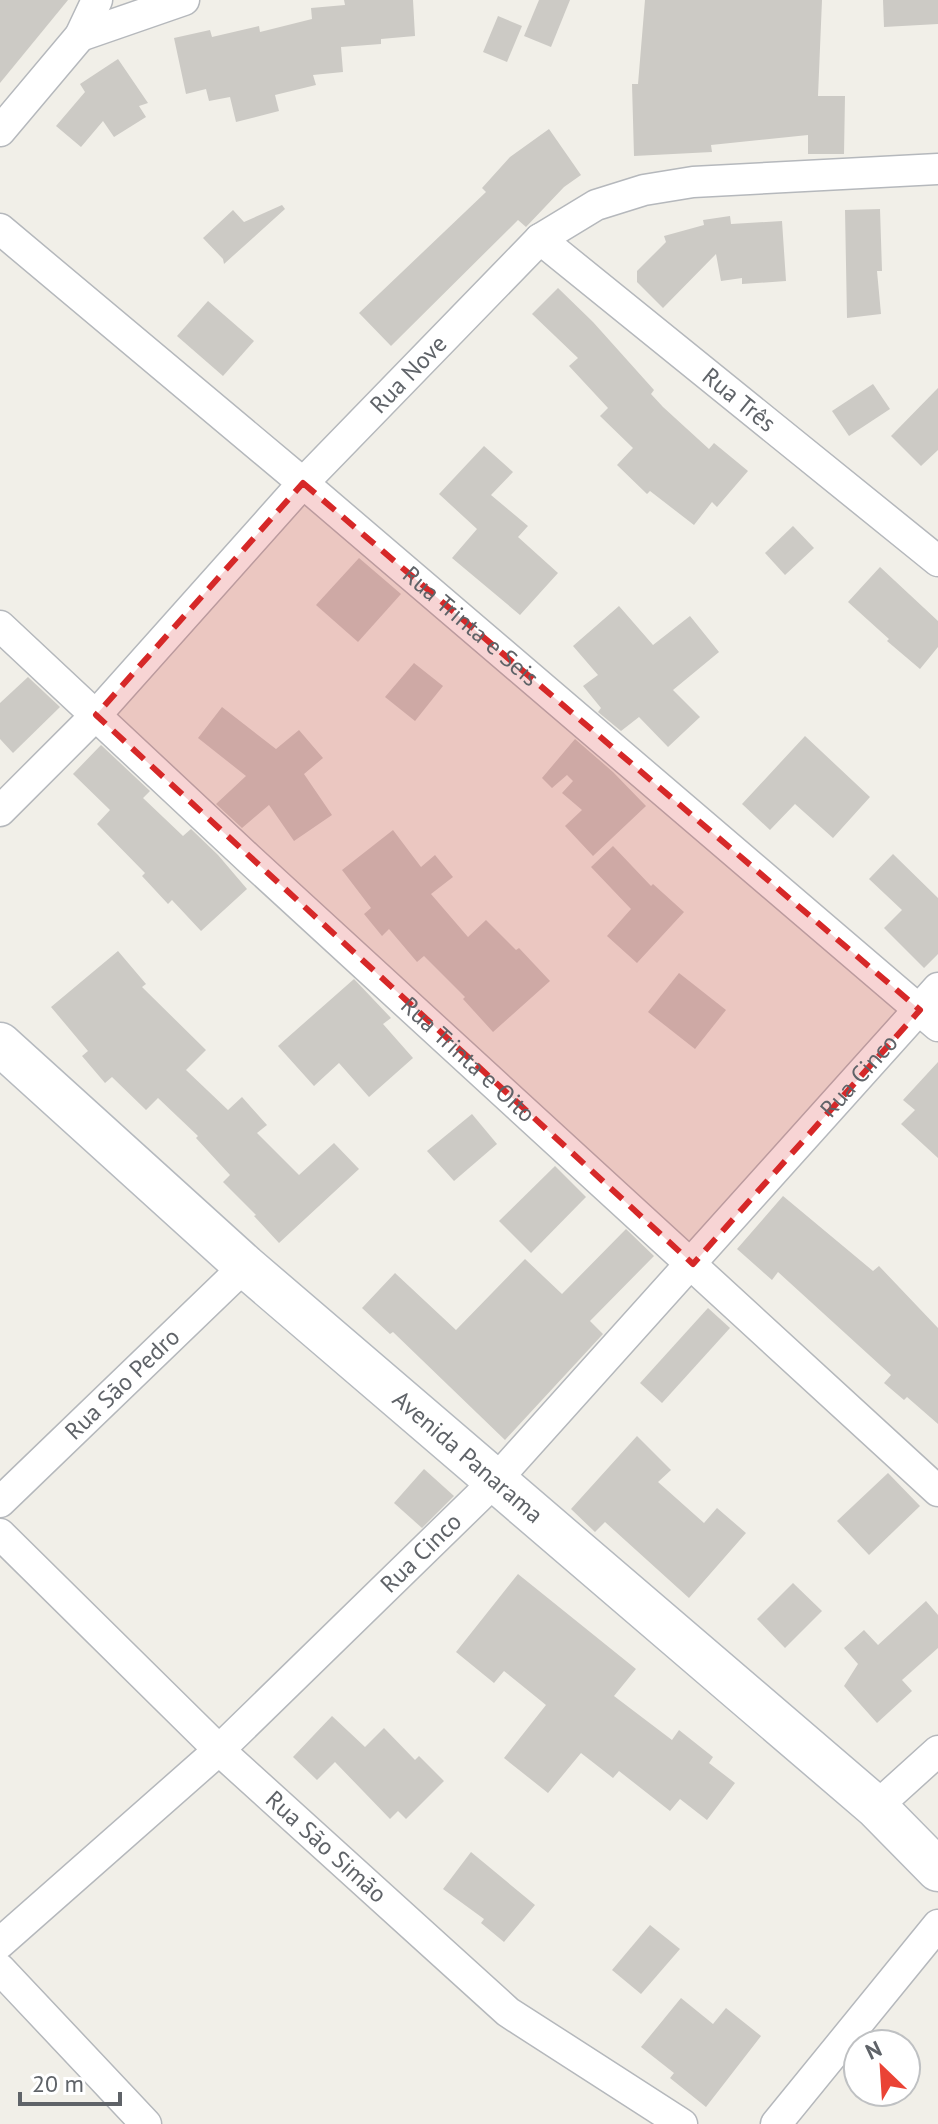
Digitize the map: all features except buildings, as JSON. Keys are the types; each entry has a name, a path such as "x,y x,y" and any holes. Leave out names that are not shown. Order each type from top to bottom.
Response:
{"street":[{"path":"0,131 80,36 97,0"},
{"path":"80,36 184,0"},
{"name":"Rua Nove","path":"0,811 96,715 303,483 540,239 596,205 644,190 693,182 938,169"},
{"name":"Rua Trinta e Seis","path":"0,229 932,1008"},
{"name":"Rua Três","path":"540,239 938,561"},
{"name":"Rua Trinta e Oito","path":"0,626 596,1179 693,1264 938,1491"},
{"name":"Rua Cinco","path":"0,1943 219,1750 495,1481 932,1008"},
{"name":"Avenida Panarama","path":"0,1044 245,1266 876,1807 938,1870"},
{"name":"Rua São Pedro","path":"0,1502 245,1266"},
{"name":"Rua São Simão","path":"0,1534 219,1750 508,2012 682,2124"},
{"path":"876,1807 938,1751"},
{"path":"776,2124 938,1925"},
{"path":"0,1969 146,2124"}],"highlighted area":[{"path":"303,483 920,1010 693,1264 96,715"}]}
